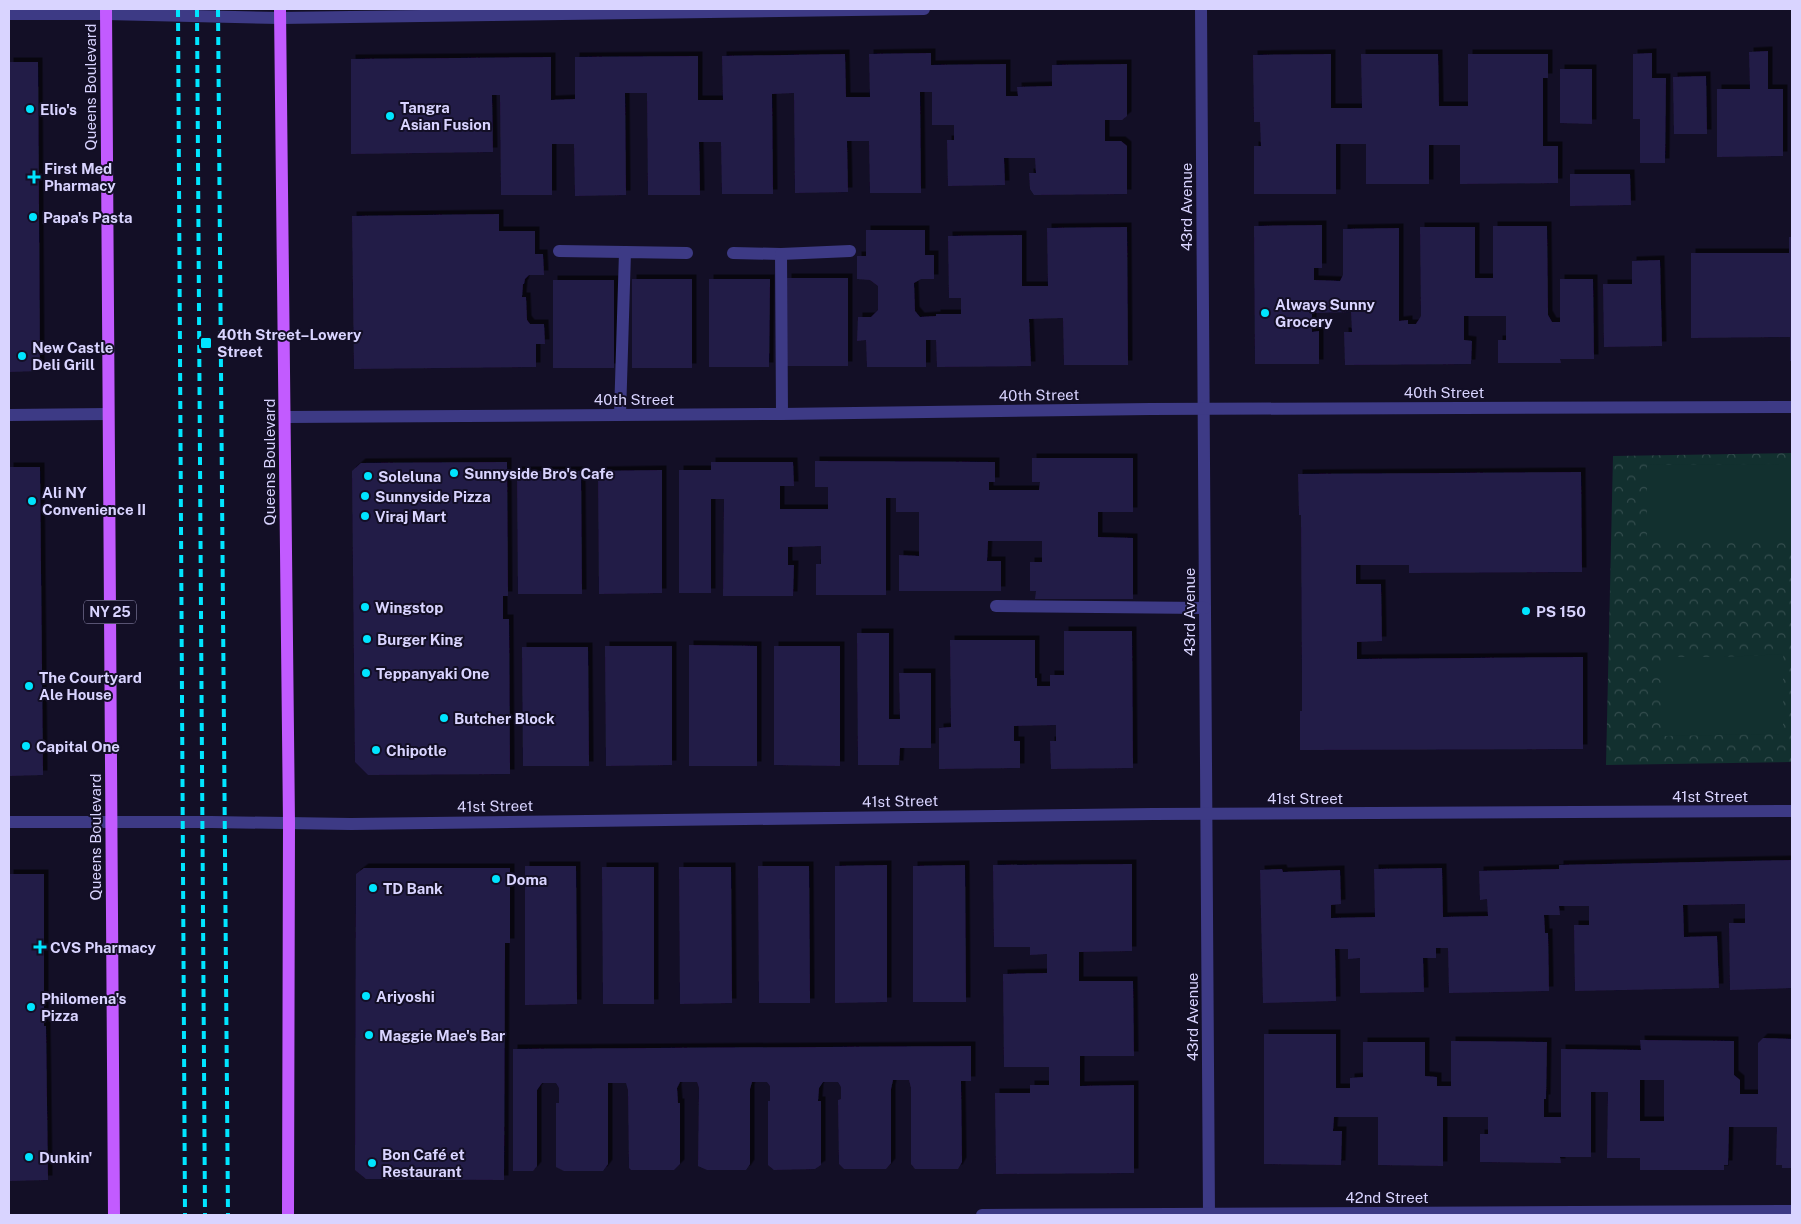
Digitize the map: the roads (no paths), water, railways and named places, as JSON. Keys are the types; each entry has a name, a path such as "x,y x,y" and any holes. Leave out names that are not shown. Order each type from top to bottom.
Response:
{"main road":[{"name":"Queens Boulevard","path":"106,11 114,1215"},
{"name":"Queens Boulevard","path":"280,14 286,417 288,1215"}],"street":[{"path":"9,14 106,11 280,14 924,9"},
{"name":"43rd Avenue","path":"1201,9 1210,1214"},
{"path":"559,251 687,253"},
{"path":"620,415 626,252"},
{"path":"733,253 850,252"},
{"path":"781,254 782,414"},
{"name":"40th Street","path":"286,417 1204,409 1792,407"},
{"path":"9,415 108,414"},
{"path":"996,606 1205,608"},
{"name":"41st Street","path":"9,822 288,823 1206,814 1792,812"},
{"name":"42nd Street","path":"982,1215 1792,1211"}],"railway":[{"path":"178,9 185,1215"},
{"path":"197,9 205,1215"},
{"path":"218,9 228,1215"}],"place":[{"name":"Elio's","path":"30,109"},
{"name":"Tangra Asian Fusion","path":"390,116"},
{"name":"First Med Pharmacy","path":"34,177"},
{"name":"Papa's Pasta","path":"33,217"},
{"name":"Always Sunny Grocery","path":"1265,313"},
{"name":"40th Street–Lowery Street","path":"206,343"},
{"name":"New Castle Deli Grill","path":"22,356"},
{"name":"Sunnyside Bro's Cafe","path":"454,473"},
{"name":"Soleluna","path":"368,476"},
{"name":"Sunnyside Pizza","path":"365,496"},
{"name":"Ali NY Convenience II","path":"32,501"},
{"name":"Viraj Mart","path":"365,516"},
{"name":"Wingstop","path":"365,607"},
{"name":"PS 150","path":"1526,611"},
{"name":"Burger King","path":"367,639"},
{"name":"Teppanyaki One","path":"366,673"},
{"name":"The Courtyard Ale House","path":"29,686"},
{"name":"Butcher Block","path":"444,718"},
{"name":"Capital One","path":"26,746"},
{"name":"Chipotle","path":"376,750"},
{"name":"Doma","path":"496,879"},
{"name":"TD Bank","path":"373,888"},
{"name":"CVS Pharmacy","path":"40,947"},
{"name":"Ariyoshi","path":"366,996"},
{"name":"Philomena's Pizza","path":"31,1007"},
{"name":"Maggie Mae's Bar","path":"369,1035"},
{"name":"Dunkin'","path":"29,1157"},
{"name":"Bon Café et Restaurant","path":"372,1163"}]}
